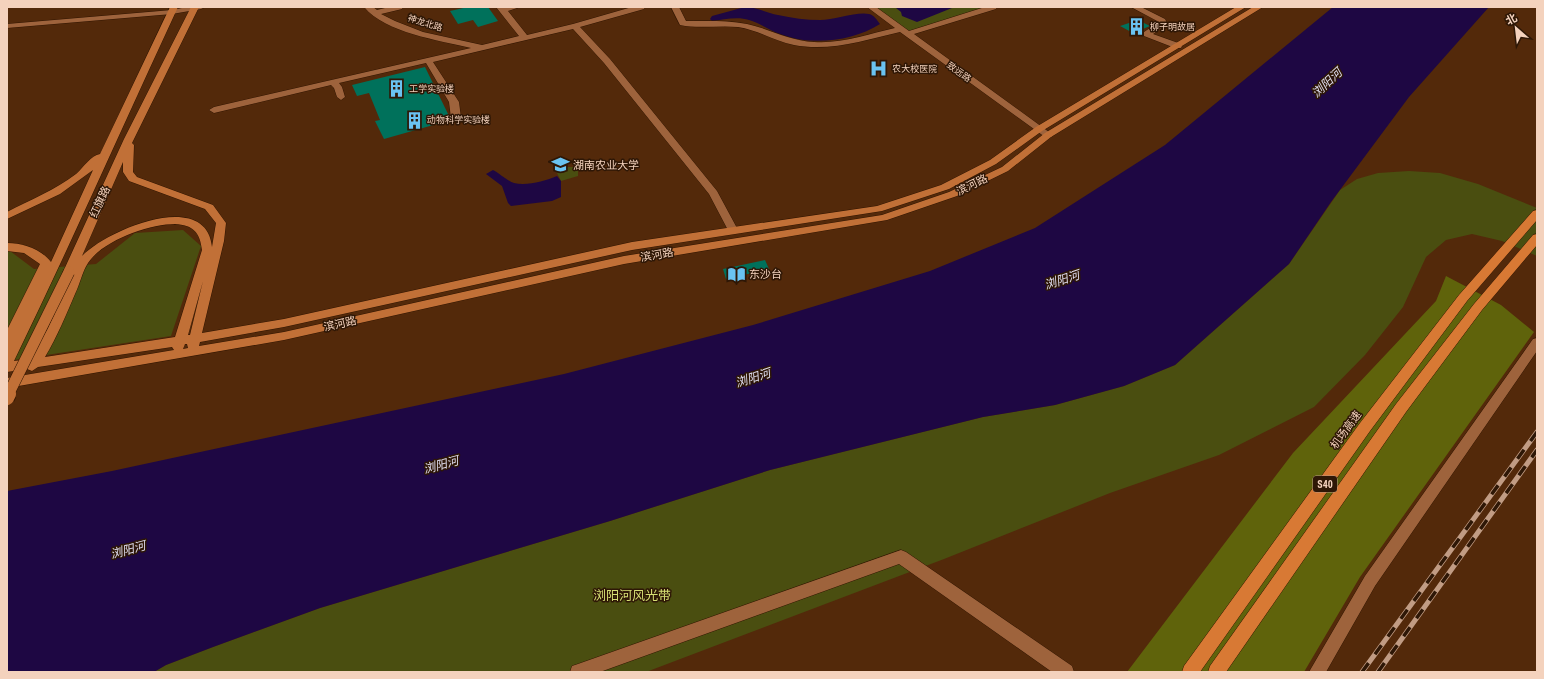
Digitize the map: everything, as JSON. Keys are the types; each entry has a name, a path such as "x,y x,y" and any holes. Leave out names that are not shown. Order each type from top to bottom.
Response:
{"highway":[{"name":"机场高速","path":"1190,672 1361,433 1463,298 1537,213"},
{"name":"S40","path":"1216,672 1401,408 1478,307 1537,238"}],"main road":[{"name":"滨河路","path":"7,383 284,336 624,260 882,218 953,194 1005,169 1044,132 1242,7"},
{"name":"滨河路","path":"7,366 179,341 284,323 632,246 878,209 945,187 993,162 1259,7"},
{"name":"红旗路","path":"7,399 69,272 129,139 196,8"},
{"name":"红旗路","path":"7,363 52,272 110,142 173,9"},
{"path":"129,139 128,172 133,179 209,207 221,223 219,241 194,338 192,352"},
{"path":"7,216 67,186 90,169 110,142"},
{"path":"7,399 45,348 86,258 107,240 124,232 152,223 179,220 193,224 203,231 206,239 207,250 179,341 178,354"},
{"path":"7,246 18,246 34,252 46,263 16,322 7,347"}],"street":[{"path":"371,10 399,7"},
{"path":"502,9 516,7"},
{"path":"214,110 575,26 618,10 641,7"},
{"path":"675,7 683,23 739,25 788,40 828,46 904,32 992,7"},
{"name":"致远路","path":"871,7 1044,132"},
{"path":"1135,7 1164,23 1147,34 1178,46"},
{"path":"7,26 196,8"},
{"path":"502,9 524,37"},
{"name":"神龙北路","path":"371,10 396,24 427,35 481,48"},
{"path":"575,26 607,61 713,193 733,230"},
{"path":"428,60 454,102 456,118"},
{"path":"334,83 338,87 341,97"},
{"path":"1317,672 1370,580 1537,342"},
{"path":"578,672 901,557 1066,672"}],"green space":[{"path":"871,7 993,7 907,34"},
{"path":"559,167 578,167 578,176 561,181 556,171"},
{"name":"浏阳河风光带","path":"1409,171 1440,173 1478,184 1537,208 1537,256 1502,241 1472,234 1446,240 1426,257 1403,307 1365,355 1314,407 1219,455 1110,493 944,559 646,672 154,672 166,665 320,608 610,521 770,470 983,417 1055,405 1124,386 1175,365 1289,264 1340,190 1357,179 1378,173"},
{"path":"183,230 201,246 171,336 7,361 7,252 10,251 34,269 96,264 135,233"}],"shaded area":[{"path":"1446,276 1501,305 1534,332 1360,577 1304,672 1127,672 1293,453 1436,301"}],"water":[{"path":"745,7 783,16 810,20 826,20 864,13 872,15 880,24 870,30 845,38 819,41 782,35 753,21 744,19 735,18 712,21 710,19 712,16"},
{"name":"浏阳河","path":"1333,7 1489,7 1409,97 1331,202 1289,264 1175,365 1124,386 1055,405 983,417 770,470 610,521 320,608 166,665 154,672 7,672 7,491 112,471 564,374 753,325 930,271 1035,228 1165,145"},
{"path":"896,8 952,8 917,22 902,16 901,12"},
{"path":"493,170 512,182 519,184 547,180 557,176 561,181 561,197 552,201 511,206 508,203 502,186 486,174"}],"building":[{"path":"468,7 488,7 498,21 478,27 473,20 458,24 450,11"},
{"name":"柳子明故居","path":"1138,20 1150,26 1133,33 1120,26"},
{"path":"425,67 451,120 384,139 375,121 380,120 369,93 357,96 352,85"},
{"name":"东沙台","path":"765,260 769,269 726,279 723,269"}],"railway":[{"path":"1362,672 1537,432"},
{"path":"1378,672 1537,450"}],"place":[{"name":"柳子明故居","path":"1137,27"},
{"name":"农大校医院","path":"879,69"},
{"name":"工学实验楼","path":"396,89"},
{"name":"动物科学实验楼","path":"414,120"},
{"name":"湖南农业大学","path":"560,165"},
{"name":"东沙台","path":"736,274"}]}
